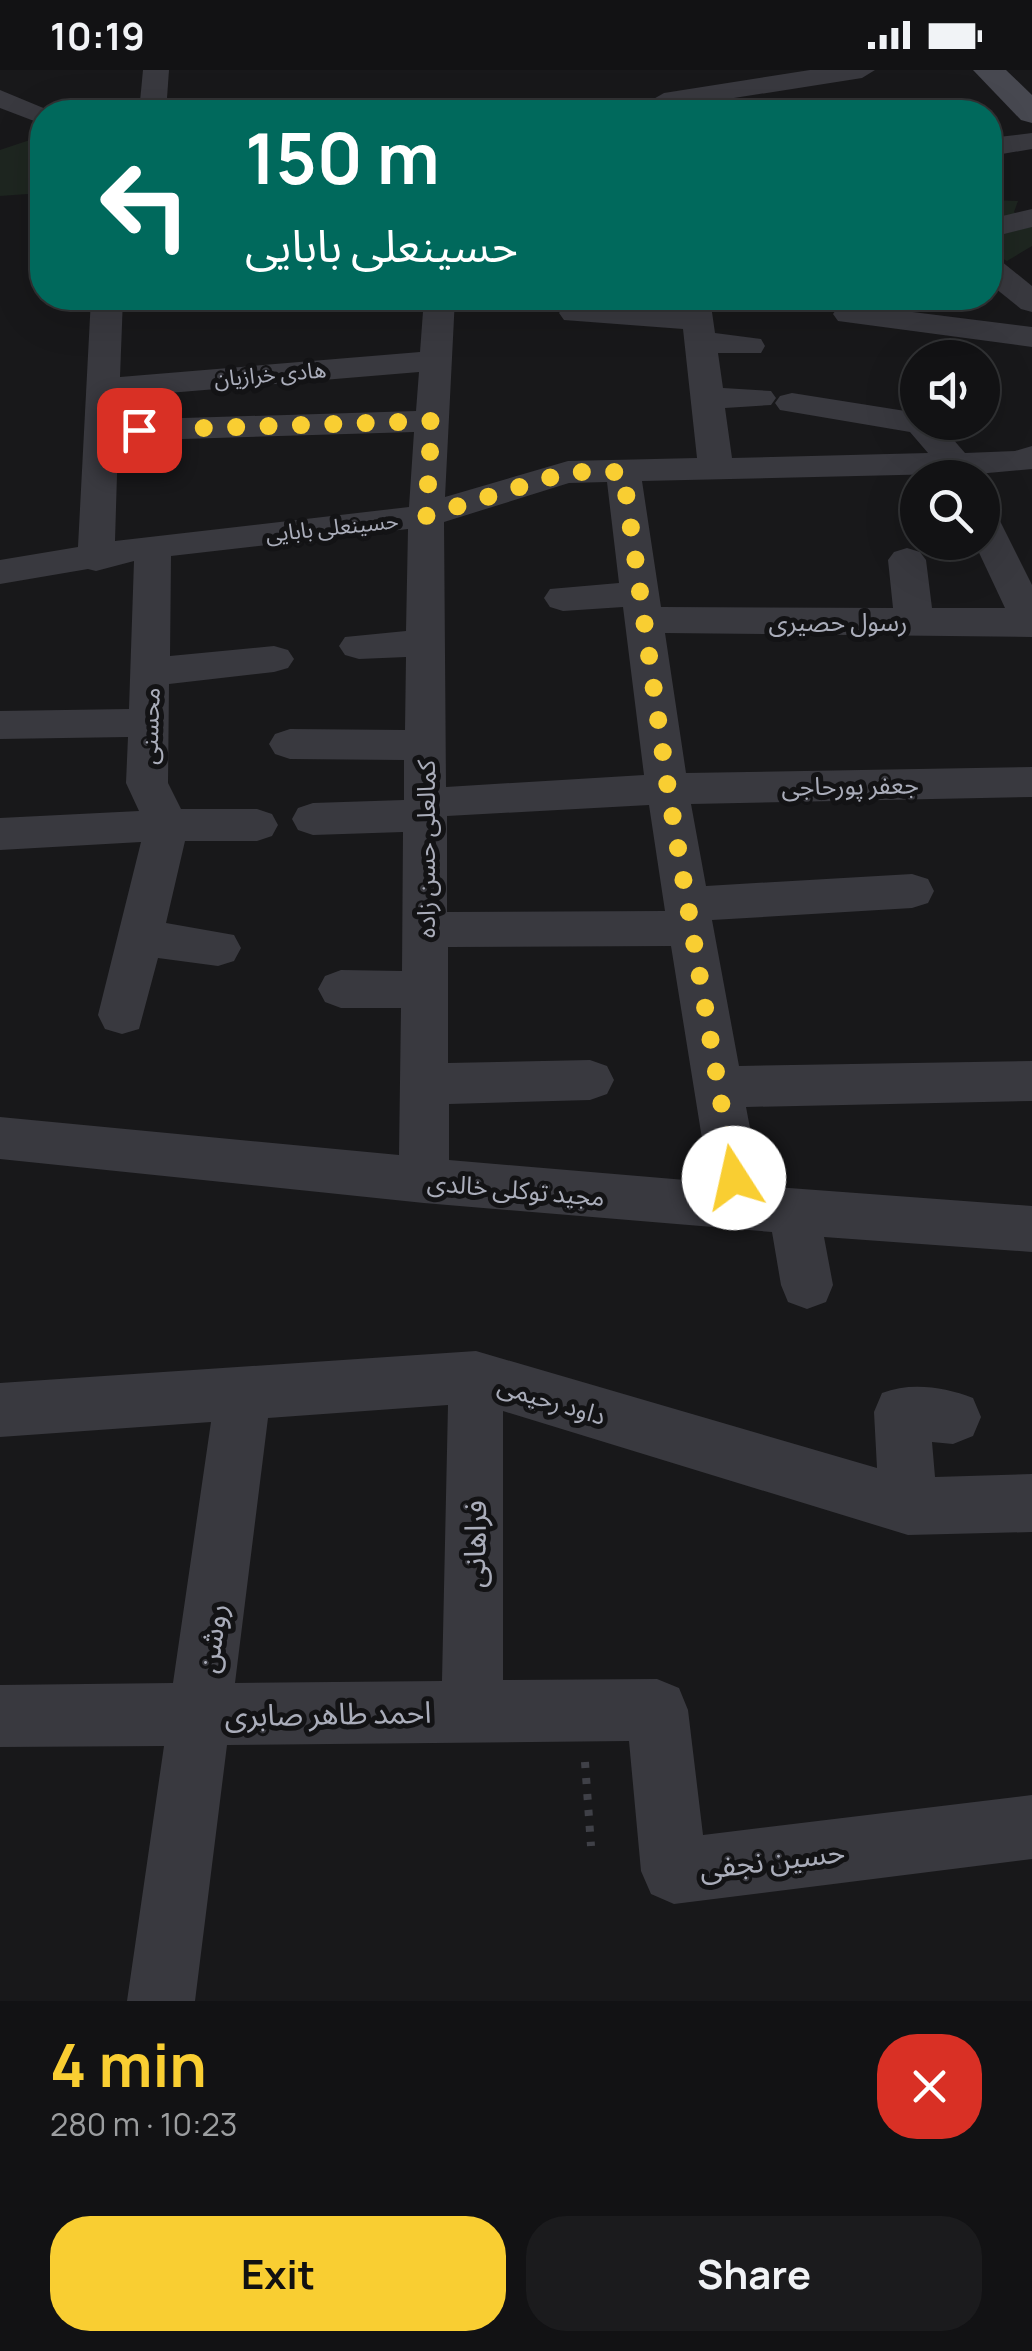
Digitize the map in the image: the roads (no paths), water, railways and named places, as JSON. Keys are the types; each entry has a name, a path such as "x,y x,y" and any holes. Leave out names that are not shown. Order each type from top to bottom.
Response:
{"main road":[{"path":"988,70 1027,102"}],"street":[{"path":"154,100 156,70"},
{"path":"650,70 663,100"},
{"path":"703,100 862,70"},
{"path":"0,98 30,111"},
{"path":"3,135 30,127"},
{"path":"1002,145 1032,141"},
{"path":"1002,226 1032,218"},
{"path":"1002,278 1032,302"},
{"path":"96,559 107,310"},
{"name":"کمالعلی حسن زاده","path":"424,1181 425,930 438,808 426,745 426,516 439,310"},
{"path":"865,310 959,340"},
{"path":"698,320 716,470"},
{"path":"596,322 698,320 749,346"},
{"path":"1000,340 1032,337"},
{"name":"هادی خرازیان","path":"104,388 436,361"},
{"path":"708,398 776,401 921,424 950,460"},
{"path":"102,431 432,421"},
{"name":"حسینعلی بابایی","path":"1000,464 1026,460"},
{"name":"حسینعلی بابایی","path":"0,572 96,559 153,546 426,516 568,472 900,470"},
{"path":"623,472 668,789 739,1208"},
{"name":"محسنی","path":"153,546 147,783 168,825"},
{"path":"1000,558 1032,623"},
{"path":"907,560 914,621"},
{"name":"رسول حصیری","path":"563,598 642,607 1032,623"},
{"path":"359,646 426,643"},
{"path":"151,672 274,659"},
{"path":"0,726 95,721 149,724"},
{"path":"290,744 426,745"},
{"name":"جعفر پورحاجی","path":"312,819 668,789 1032,782"},
{"path":"0,834 168,825 257,825"},
{"path":"122,1015 168,825"},
{"path":"425,930 689,916 912,892"},
{"path":"140,938 218,948"},
{"path":"341,989 425,990"},
{"path":"424,1084 590,1080"},
{"path":"718,1087 1032,1082"},
{"name":"مجید توکلی خالدی","path":"0,1138 424,1181 1032,1229"},
{"path":"794,1213 806,1285"},
{"name":"داود رحیمی","path":"0,1410 476,1377 908,1506 1032,1503"},
{"name":"فراهانی","path":"472,1711 476,1377"},
{"name":"روشن","path":"161,2001 243,1395"},
{"path":"908,1506 902,1412 953,1417"},
{"name":"احمد طاهر صابری","path":"0,1716 656,1710"},
{"name":"حسین نجفی","path":"656,1710 674,1872 1032,1827"}]}
